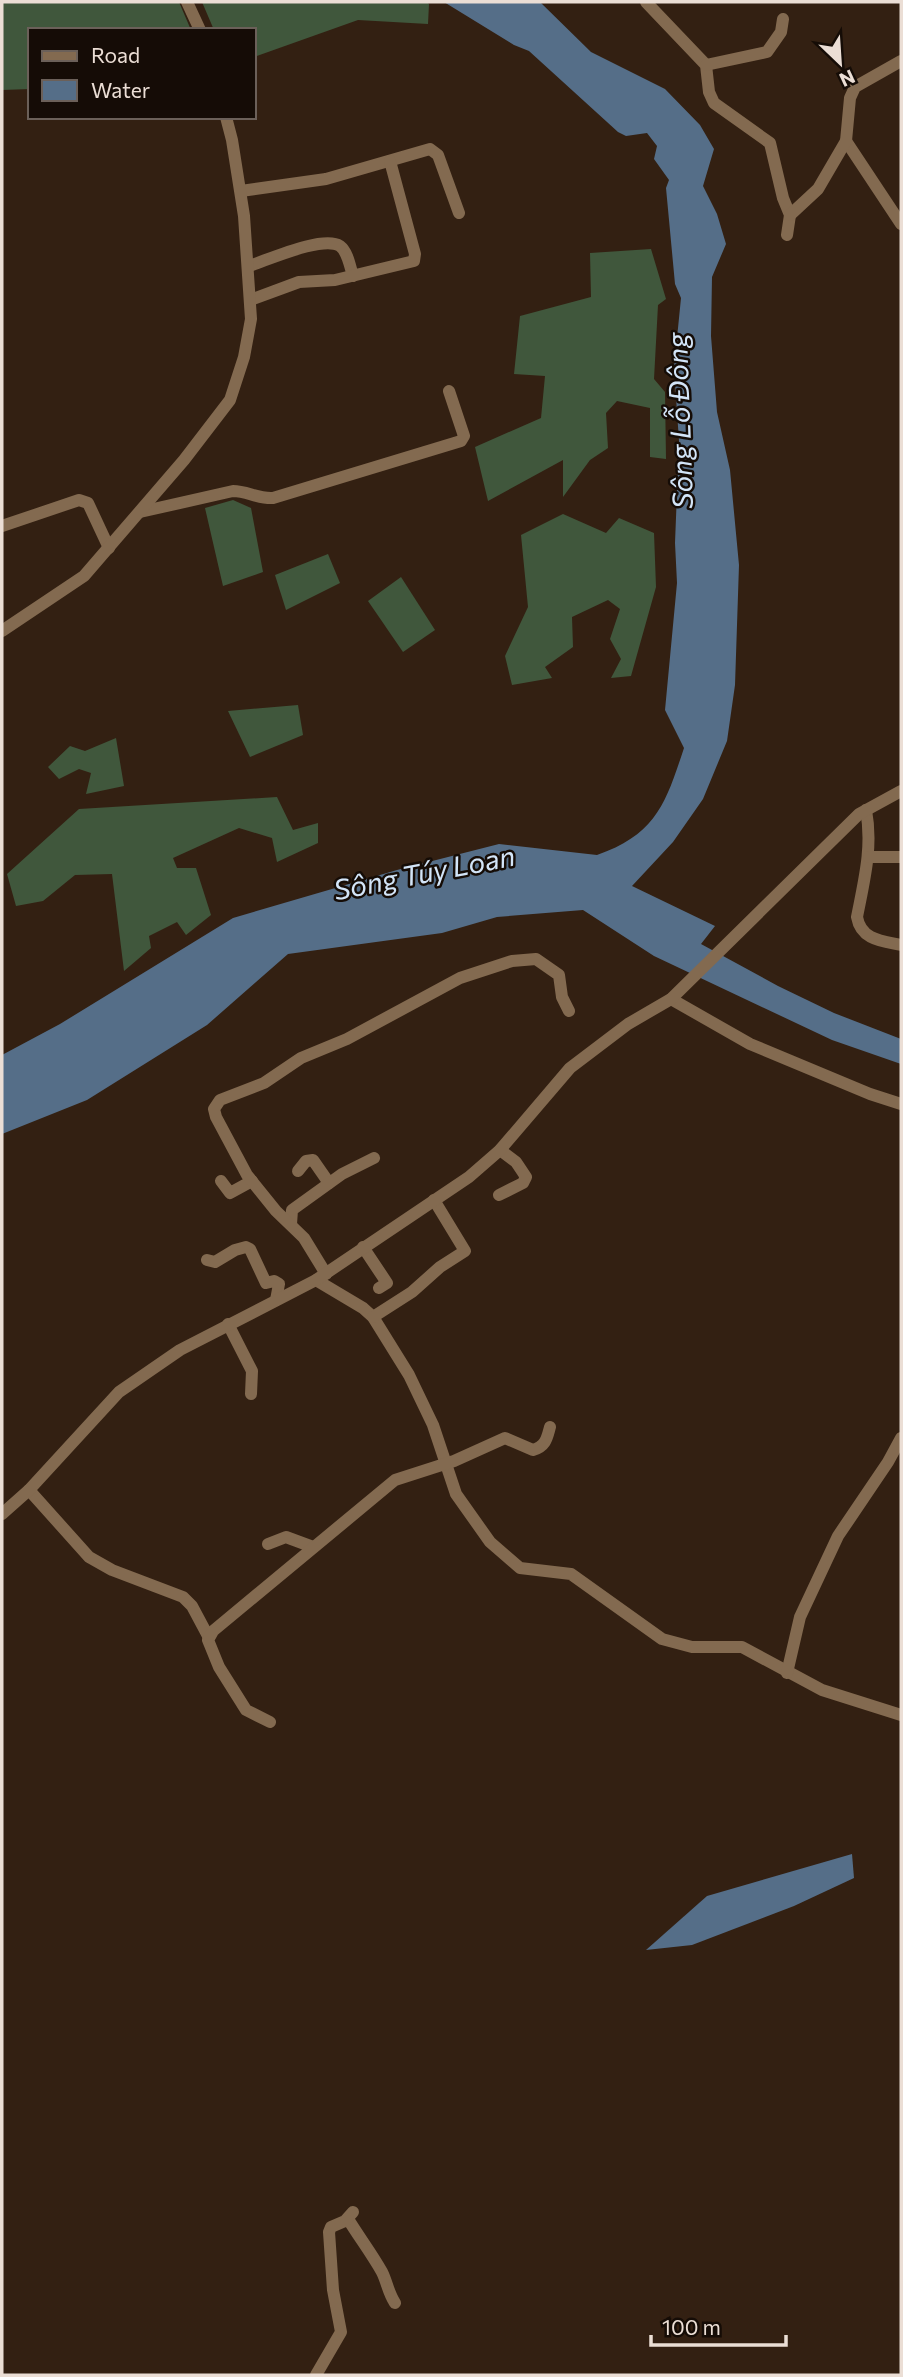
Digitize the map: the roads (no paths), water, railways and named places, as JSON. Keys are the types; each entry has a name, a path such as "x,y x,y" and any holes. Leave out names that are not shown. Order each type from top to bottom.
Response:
{"street":[{"path":"187,2 199,28"},
{"path":"646,2 706,65 712,101 770,143 783,198 790,215 787,235"},
{"path":"706,65 767,52 781,32 783,19"},
{"path":"790,215 818,189 846,141 853,90 862,81 901,61"},
{"path":"2,631 84,576 140,513 230,400 244,357 251,319 249,266 241,191 226,119"},
{"path":"846,141 901,224"},
{"path":"241,191 326,179 422,150 433,150 438,155 459,213"},
{"path":"250,299 299,282 335,281 414,261 416,258 390,161"},
{"path":"249,266 317,244 332,243 346,253 353,276"},
{"path":"140,513 233,491 242,491 264,499 273,498 461,441 464,436 449,391"},
{"path":"2,527 79,500 88,503 109,548"},
{"path":"2,1514 29,1490 119,1392 180,1350 321,1277 469,1177 500,1150 570,1068 628,1024 670,999 859,814 901,791"},
{"path":"866,810 869,857 858,923 871,938 901,945"},
{"path":"869,857 901,858"},
{"path":"569,1011 562,997 559,975 536,959 512,961 460,978 347,1039 301,1058 264,1083 220,1100 214,1110 216,1117 252,1181 276,1212 310,1245 321,1277 373,1317 409,1375 433,1425 456,1494 489,1542 520,1568 571,1574 662,1639 692,1647 742,1647 821,1690 901,1714"},
{"path":"670,999 750,1044 870,1094 901,1104"},
{"path":"499,1195 530,1178 516,1162 500,1150"},
{"path":"291,1224 292,1210 329,1183 374,1158"},
{"path":"298,1171 306,1161 313,1160 329,1183"},
{"path":"221,1181 230,1193 252,1181"},
{"path":"373,1317 412,1292 440,1267 465,1251 434,1200"},
{"path":"207,1260 215,1262 235,1250 246,1247 250,1249 266,1283 274,1281 279,1284 276,1300"},
{"path":"363,1247 387,1283 379,1288"},
{"path":"228,1324 252,1371 251,1394"},
{"path":"208,1636 395,1480 454,1461 508,1438 533,1450 546,1441 550,1427"},
{"path":"787,1672 800,1617 838,1536 901,1438"},
{"path":"29,1490 89,1557 112,1570 183,1597 192,1606 208,1636 219,1667 246,1710 270,1722"},
{"path":"268,1544 286,1537 313,1547"},
{"path":"316,2375 341,2332 333,2290 333,2254 329,2232 331,2227 351,2216 386,2279 387,2290 395,2303"}],"water":[{"path":"444,2 540,2 591,52 665,89 700,125 714,149 703,186 717,214 726,244 712,277 711,336 717,412 730,470 739,565 735,685 727,741 703,799 673,842 632,886 715,926 701,944 834,1013 901,1039 901,1064 832,1040 654,956 583,910 497,917 442,933 288,954 207,1025 87,1100 2,1134 2,1055 60,1024 233,918 397,870 499,844 597,855 617,847 646,826 656,814 671,785 684,748 665,710 677,583 675,543 679,441 674,368 681,298 675,284 666,188 669,180 654,159 657,146 647,133 626,136 618,132 529,51 514,45"},
{"path":"852,1854 854,1878 794,1906 692,1945 646,1950 707,1896"}],"water label":[{"name":"Sông Lỗ Đông","path":"679,421"},
{"name":"Sông Túy Loan","path":"424,872"}]}
